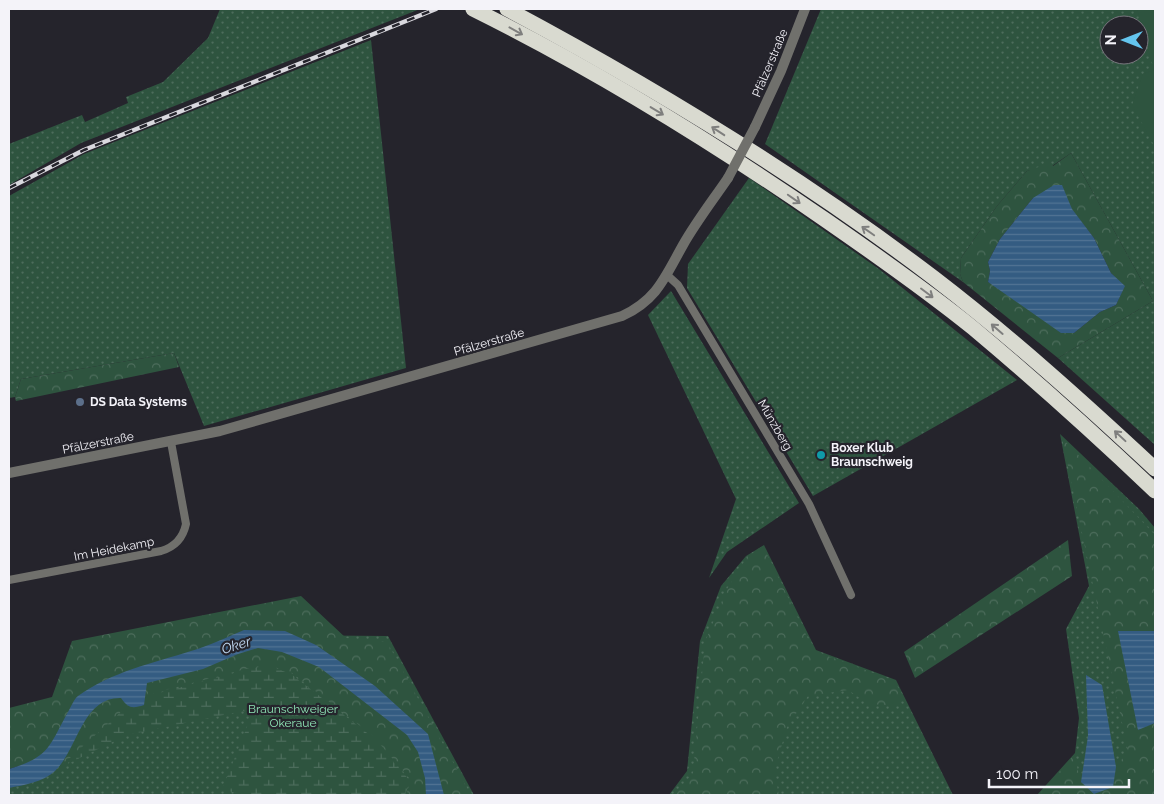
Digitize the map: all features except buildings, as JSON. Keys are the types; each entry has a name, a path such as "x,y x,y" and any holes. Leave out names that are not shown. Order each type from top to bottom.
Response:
{"highway":[{"path":"473,9 602,78 786,192 972,328 1099,438 1155,491"},
{"path":"507,9 605,61 794,180 872,234 981,316 1108,425 1155,469"}],"street":[{"name":"Pfälzerstraße","path":"9,474 246,425 622,316 646,302 667,275 683,245 728,178 756,127 781,71 805,9"},
{"name":"Münzberg","path":"667,275 678,285 809,504 851,595"},
{"name":"Im Heidekamp","path":"9,580 161,551 172,547 182,536 186,524 171,442"}],"green space":[{"path":"220,9 420,9 81,143 9,185 9,144 82,115 85,122 128,103 126,97 163,82 208,38"},
{"path":"821,9 1155,9 1155,445 1058,358 1153,301 1071,153 1052,166 1027,171 997,206 961,258 960,274 963,282 765,144"},
{"path":"1137,9 1155,9 1155,147 1132,105 1143,74 1154,70 1149,52 1149,15 1139,15"},
{"path":"371,40 406,368 204,426 174,353 21,379 15,397 9,398 9,196 84,154"},
{"path":"1071,153 1153,301 1058,358 963,282 960,274 961,258 997,206 1027,171 1050,163 1053,166","holes":["1033,198 1072,210 1094,238 1111,273 1124,287 1116,305 1100,312 1074,333 988,282 990,271 988,262 1000,239"]},
{"path":"749,178 879,269 1017,380 813,496 687,288 688,264"},
{"path":"671,291 799,503 727,552 709,578 736,499 648,315"},
{"path":"174,353 179,367 16,401 15,397 21,379"},
{"path":"1060,434 1139,509 1155,528 1155,795 1037,795 1075,753 1079,718 1066,629 1089,586"},
{"path":"1062,438 1155,535 1155,631 1118,631 1138,730 1155,723 1155,795 1039,795 1074,755 1081,782 1094,794 1113,787 1116,767 1128,751"},
{"path":"1068,540 1072,576 915,678 904,652"},
{"path":"764,545 816,650 896,680 953,795 669,795 687,771 700,641 721,586 746,556"},
{"path":"763,546 814,651 895,681 903,698 898,706 869,704 848,690 808,696 787,727 774,772 779,795 675,795 693,773 705,642 727,589 747,557"},
{"path":"301,596 346,638 387,642 471,795 406,795 411,780 372,735 292,673 265,664 154,693 141,708 133,711 122,711 61,766 47,751 32,762 9,769 9,708 52,697 72,641"},
{"name":"Braunschweiger Okeraue","path":"269,635 388,636 474,795 9,795 9,777 70,730"},
{"path":"266,665 291,674 371,736 410,781 405,795 248,795 222,790 252,714 243,711 127,735 61,767 122,711 133,711 142,708 155,694"}],"water":[{"path":"1054,185 1062,185 1072,209 1094,238 1111,273 1125,286 1116,305 1100,312 1074,333 1061,333 988,282 990,271 988,262 1000,239 1033,198"},
{"name":"Oker","path":"244,630 285,631 316,645 375,686 428,734 444,795 426,795 425,778 418,752 407,735 319,667 282,652 258,648 238,654 203,669 147,683 144,705 131,707 121,698 108,700 97,706 82,726 63,762 55,771 39,780 9,788 9,769 33,760 47,749 78,696 118,674 204,647"},
{"path":"1118,631 1155,631 1155,723 1138,730"},
{"path":"1086,675 1102,685 1116,767 1113,787 1094,794 1081,782 1088,736"}],"railway":[{"path":"9,188 84,150 436,9"}],"place":[{"name":"DS Data Systems","path":"80,402"},
{"name":"Boxer Klub Braunschweig","path":"821,455"}]}
